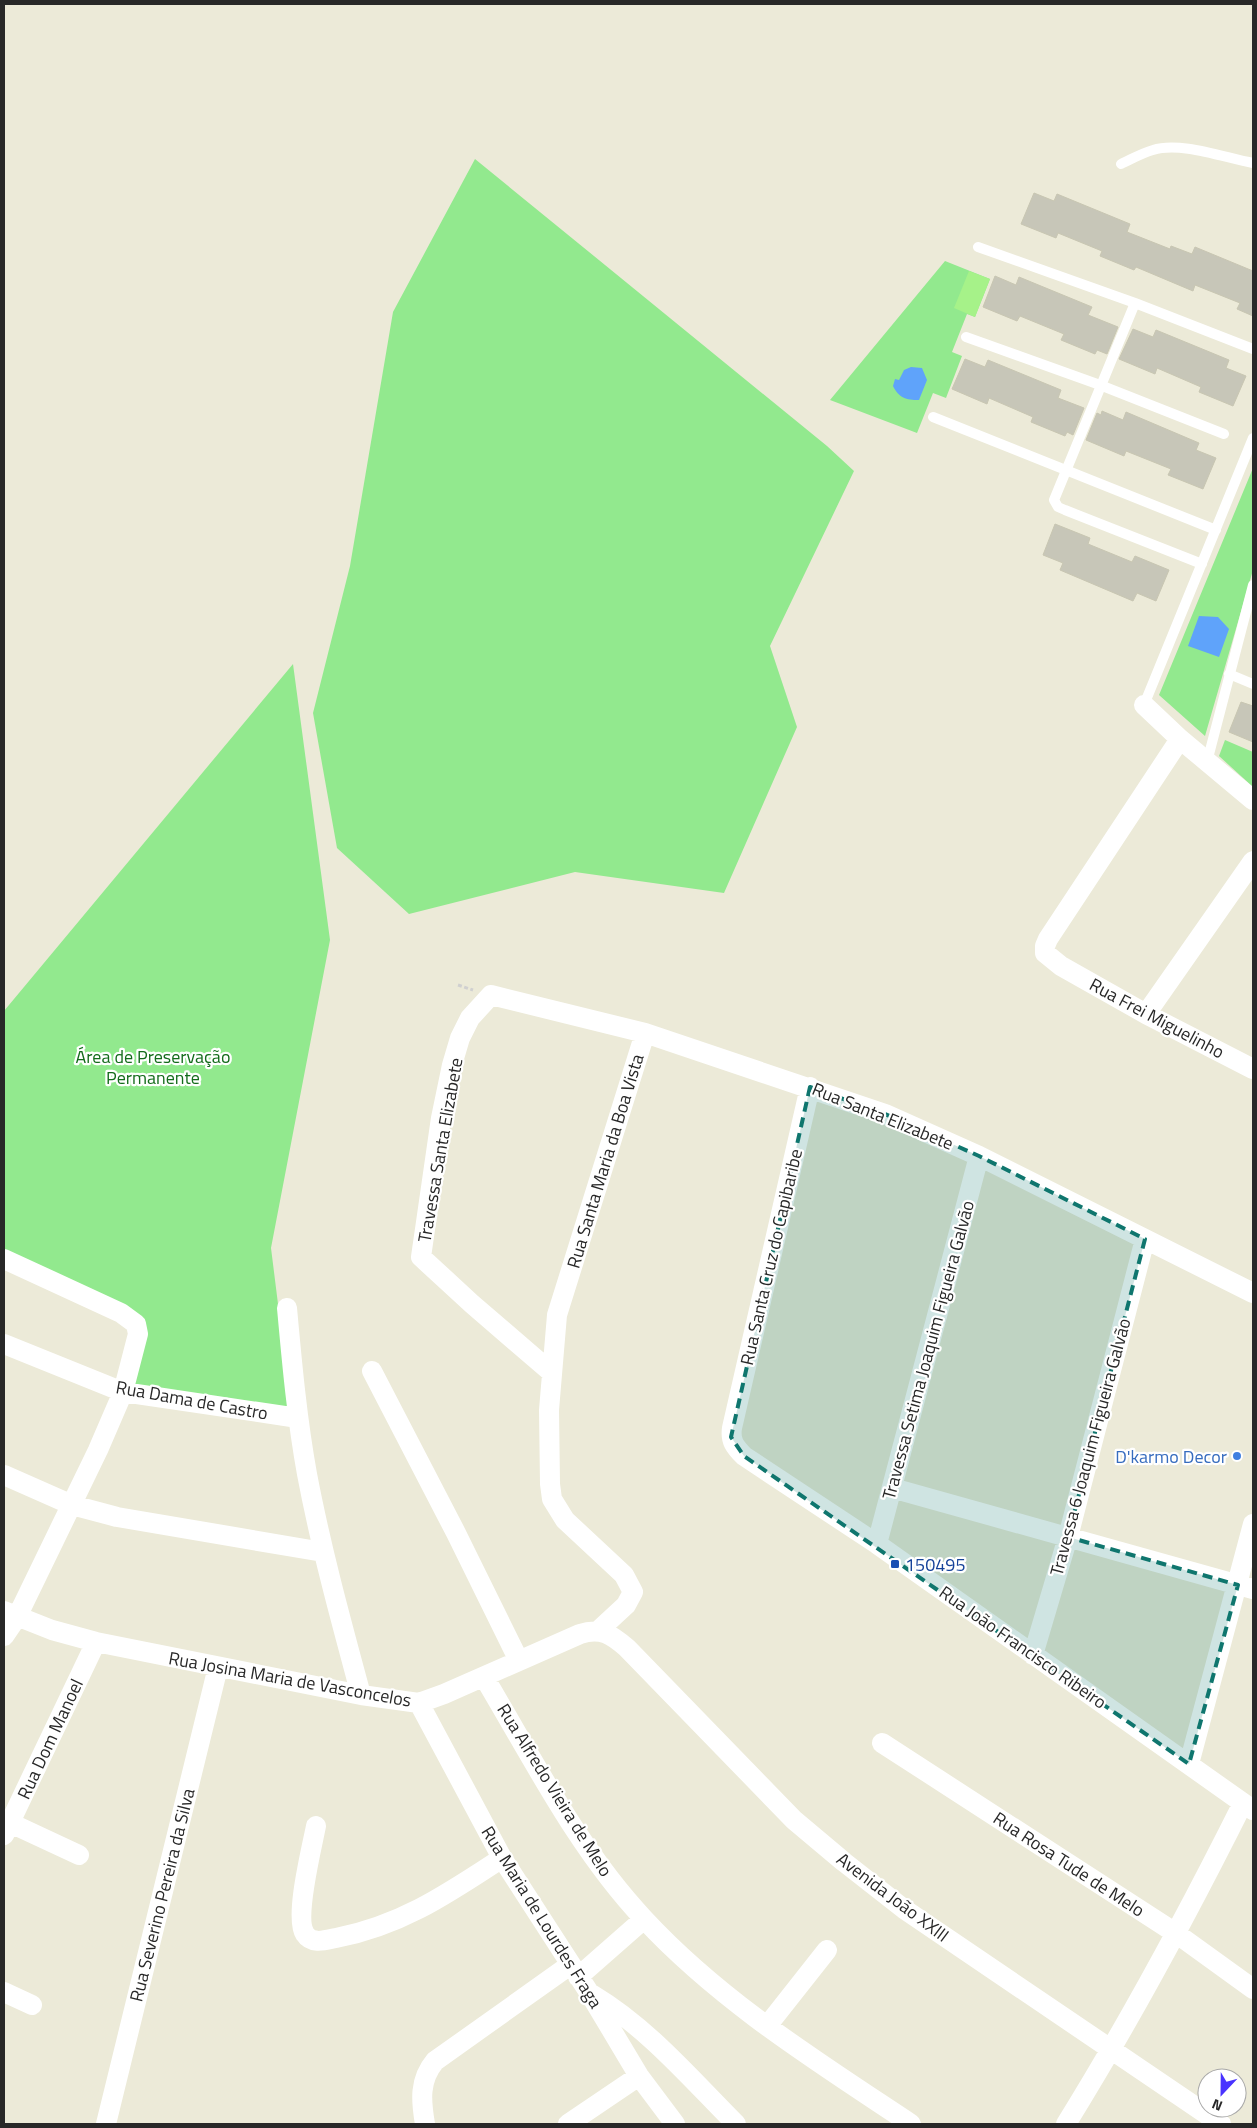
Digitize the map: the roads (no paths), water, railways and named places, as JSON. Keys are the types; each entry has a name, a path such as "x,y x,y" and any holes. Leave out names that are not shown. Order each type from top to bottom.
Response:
{"street":[{"path":"1144,704 1180,739 1253,800"},
{"name":"Rua Frei Miguelinho","path":"1180,739 1048,939 1045,953 1061,966 1146,1014 1253,1069"},
{"path":"1146,1014 1253,861"},
{"name":"Rua Santa Elizabete","path":"491,995 645,1032 885,1114 979,1156 1253,1293"},
{"name":"Travessa Santa Elizabete","path":"491,995 470,1018 460,1038 452,1065 441,1118 422,1256 472,1304 551,1372"},
{"name":"Rua Santa Maria da Boa Vista","path":"599,1630 629,1601 633,1592 624,1575 565,1520 552,1499 549,1410 551,1372 557,1315 645,1032"},
{"name":"Rua Santa Cruz do Capibaribe","path":"732,1428 810,1087"},
{"name":"Travessa Setima Joaquim Figueira Galvão","path":"877,1544 979,1156"},
{"name":"Travessa 6 Joaquim Figueira Galvão","path":"1033,1655 1068,1537 1145,1239"},
{"path":"4,1259 121,1313 136,1324 138,1338 123,1392 72,1504 10,1614 4,1636"},
{"path":"286,1308 298,1418 323,1552 361,1695"},
{"name":"Rua Dama de Castro","path":"4,1344 123,1392 298,1418"},
{"path":"372,1371 456,1533 519,1662"},
{"name":"Rua João Francisco Ribeiro","path":"732,1428 731,1437 735,1446 744,1456 877,1544 1248,1807"},
{"path":"4,1475 72,1504 166,1526 323,1552"},
{"path":"892,1488 1246,1587"},
{"path":"1189,1764 1246,1587 1253,1524"},
{"name":"Rua Josina Maria de Vasconcelos","path":"10,1614 96,1642 361,1695 419,1703 519,1662 580,1634 599,1630"},
{"name":"Avenida João XXIII","path":"599,1630 612,1636 627,1648 794,1820 844,1862 904,1909 1111,2052 1221,2124"},
{"name":"Rua Dom Manoel","path":"6,1826 96,1642"},
{"name":"Rua Severino Pereira da Silva","path":"106,2124 218,1667"},
{"name":"Rua Alfredo Vieira de Melo","path":"484,1677 584,1842 644,1919 680,1954 767,2026 910,2124"},
{"name":"Rua Maria de Lourdes Fraga","path":"419,1703 502,1858 590,1994 639,2076 675,2124"},
{"name":"Rua Rosa Tude de Melo","path":"882,1744 1177,1934 1253,1989"},
{"path":"1066,2124 1111,2052 1248,1807"},
{"path":"6,1826 79,1855"},
{"path":"316,1826 304,1887 301,1919 304,1933 308,1938 318,1941 361,1933 404,1918 448,1893 502,1858"},
{"path":"425,2124 422,2094 424,2079 430,2067 443,2054 574,1971 644,1919"},
{"path":"767,2026 827,1950"},
{"path":"4,1992 32,2005"},
{"path":"590,1994 618,2011 638,2027 736,2124"},
{"path":"568,2124 639,2076"}],"lane":[{"path":"1121,164 1153,150 1172,147 1190,148 1223,158 1253,163"},
{"path":"978,247 1135,303 1253,350"},
{"path":"1135,303 1065,469 1054,500 1058,507 1202,564"},
{"path":"966,337 1100,385 1224,434"},
{"path":"933,417 1216,530"},
{"path":"1144,704 1253,438"},
{"path":"1207,762 1253,588"},
{"path":"1230,674 1253,684"}],"water":[{"path":"911,367 922,368 927,380 919,400 903,398 893,386 895,379 899,380 904,370"},
{"path":"1199,616 1218,617 1229,629 1219,657 1188,646"}],"place":[{"name":"D'karmo Decor","path":"1237,1456"},
{"name":"150495","path":"895,1564"}],"park label":[{"name":"Área de Preservação Permanente","path":"153,1066"}]}
